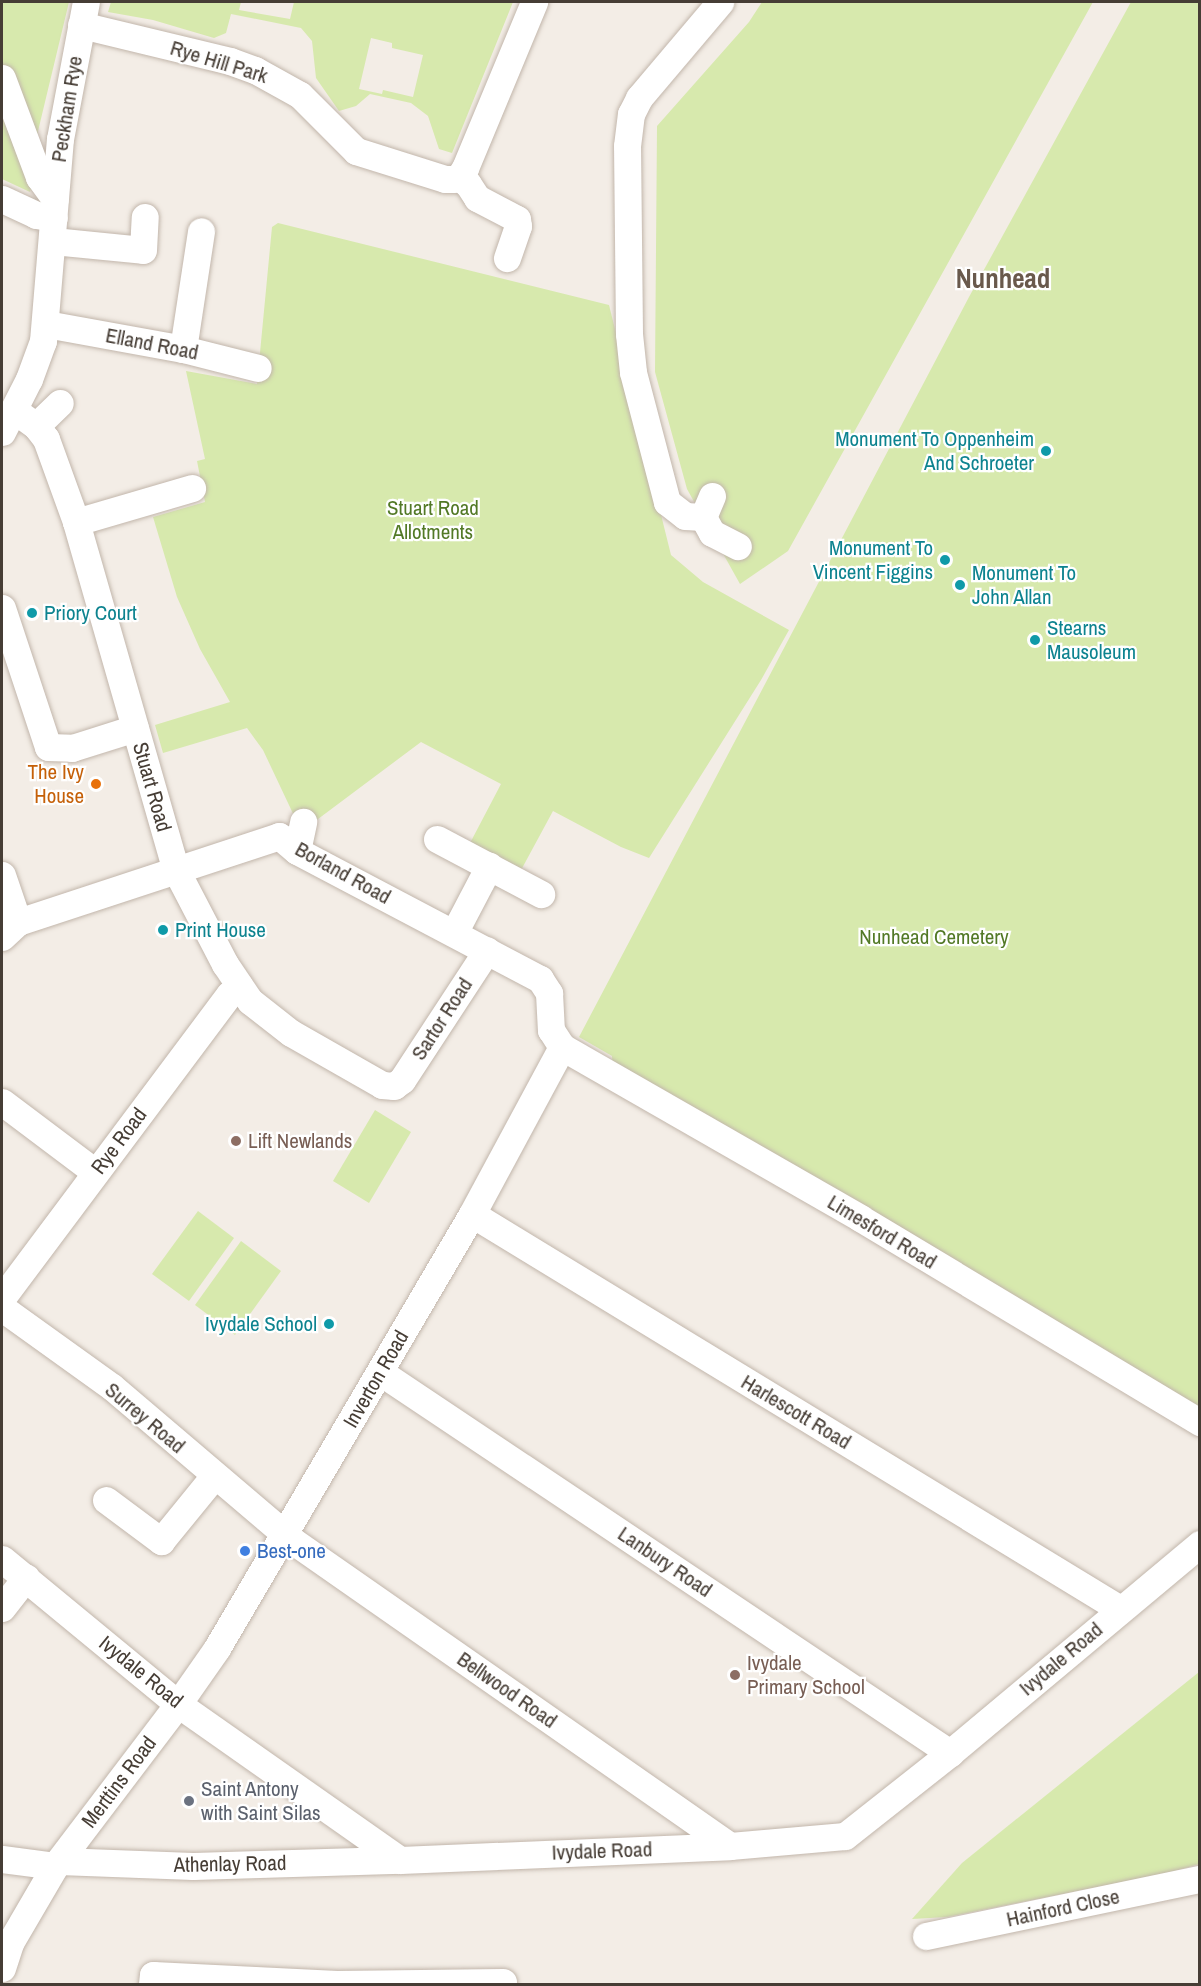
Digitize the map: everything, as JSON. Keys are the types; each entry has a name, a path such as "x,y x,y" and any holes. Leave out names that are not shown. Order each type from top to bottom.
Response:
{"street":[{"path":"507,258 518,226 517,219 477,198 468,184 459,177 465,168 534,2"},
{"path":"720,2 639,99 631,114 627,146 628,334 633,372 667,502 685,516 708,506 712,533 738,546"},
{"name":"Rye Hill Park","path":"83,13 255,70 300,95 356,151 445,179 459,177"},
{"name":"Peckham Rye","path":"8,421 35,367 46,324 60,139 83,13"},
{"path":"2,78 54,219"},
{"path":"2,199 36,215 143,250 145,217"},
{"path":"183,349 201,231"},
{"name":"Elland Road","path":"46,324 183,349 258,368"},
{"path":"36,426 60,403"},
{"name":"Stuart Road","path":"8,421 36,426 46,439 76,522 176,870 207,933 250,1001 267,1017 382,1085 394,1086"},
{"path":"76,522 192,488"},
{"path":"2,608 48,747 72,748 135,728"},
{"path":"297,851 303,822"},
{"name":"Borland Road","path":"10,929 279,836 297,851 487,950 546,985 549,993 551,1030 562,1047"},
{"path":"437,838 541,894"},
{"path":"454,933 489,866"},
{"path":"2,875 10,929"},
{"name":"Sartor Road","path":"394,1086 402,1080 487,950"},
{"name":"Rye Road","path":"2,1298 228,995 239,985"},
{"name":"Inverton Road","path":"178,1704 217,1648 380,1372 472,1214 562,1047"},
{"name":"Limesford Road","path":"562,1047 860,1218 1200,1422"},
{"path":"2,1102 95,1172"},
{"name":"Harlescott Road","path":"472,1214 1120,1609"},
{"name":"Surrey Road","path":"2,1308 112,1388 284,1534"},
{"name":"Lanbury Road","path":"380,1372 950,1753"},
{"path":"106,1500 161,1541 214,1476"},
{"name":"Bellwood Road","path":"284,1534 730,1846"},
{"name":"Ivydale Road","path":"2,1559 178,1704 400,1860 730,1846 845,1836 950,1753 1200,1544"},
{"path":"2,1608 26,1577"},
{"name":"Merttins Road","path":"2,1968 10,1943 57,1863 178,1704"},
{"name":"Athenlay Road","path":"2,1860 194,1866 400,1860"},
{"name":"Hainford Close","path":"926,1936 1200,1879"},
{"path":"152,1984 153,1975 337,1984 503,1982"}],"green space":[{"path":"2,2 69,2 33,152 34,173 30,192 2,179"},
{"path":"111,2 241,2 239,10 290,19 294,2 513,2 452,153 439,149 428,116 411,103 370,94 356,106 339,111 316,78 312,41 301,28 231,14 226,33 214,38 153,20 108,12","holes":["371,38 392,43 392,48 423,55 413,97 383,90 382,94 359,89"]},
{"path":"762,2 1093,2 788,551 740,584 687,489 655,372 657,126 749,22"},
{"name":"Nunhead Cemetery","path":"1131,2 1199,2 1199,1421 613,1076 612,1056 579,1037 969,297"},
{"name":"Stuart Road Allotments","path":"278,223 609,305 671,555 703,582 789,630 761,680 649,858 621,847 553,811 520,872 469,845 501,784 421,742 306,828 297,822 263,750 247,728 163,753 155,725 230,702 200,649 177,597 153,517 205,502 197,461 205,459 186,371 257,384 272,227"},
{"path":"375,1110 411,1132 369,1203 333,1181"},
{"path":"198,1211 234,1238 189,1301 152,1274"},
{"path":"241,1241 281,1271 235,1335 195,1305"},
{"path":"1199,1672 1199,1864 1168,1873 947,1917 912,1919 962,1863"}],"place":[{"name":"Monument To Oppenheim And Schroeter","path":"1046,451"},
{"name":"Monument To Vincent Figgins","path":"945,560"},
{"name":"Monument To John Allan","path":"960,585"},
{"name":"Priory Court","path":"32,613"},
{"name":"Stearns Mausoleum","path":"1035,640"},
{"name":"The Ivy House","path":"96,784"},
{"name":"Print House","path":"163,930"},
{"name":"Lift Newlands","path":"236,1141"},
{"name":"Ivydale School","path":"329,1324"},
{"name":"Best-one","path":"245,1551"},
{"name":"Ivydale Primary School","path":"735,1675"},
{"name":"Saint Antony with Saint Silas","path":"189,1801"}],"district":[{"name":"Nunhead","path":"1003,279"}]}
